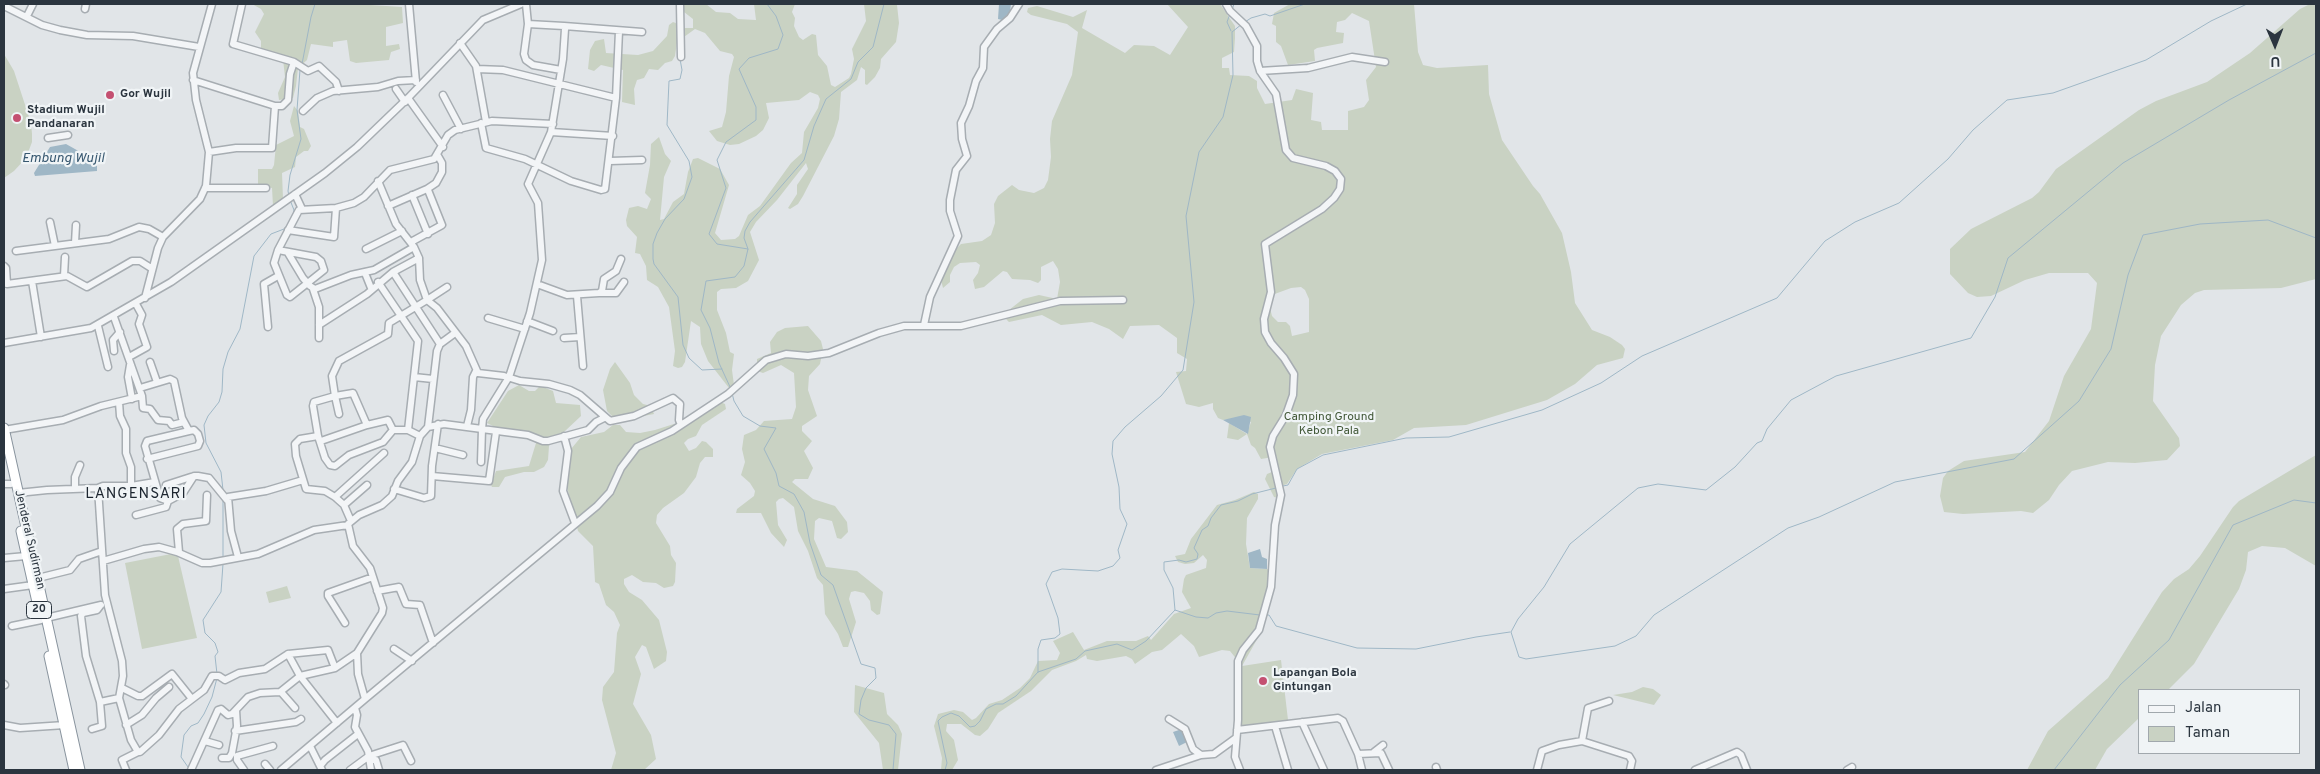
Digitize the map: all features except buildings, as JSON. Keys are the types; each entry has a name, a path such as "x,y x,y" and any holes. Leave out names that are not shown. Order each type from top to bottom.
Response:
{"highway":[{"name":"Jenderal Sudirman","path":"4,429 35,582 80,770"},
{"name":"Jenderal Sudirman","path":"4,450 7,484 26,556 35,582"},
{"name":"Jenderal Sudirman","path":"44,619 61,726 74,770"}],"street":[{"path":"27,16 33,4"},
{"path":"145,298 151,268 163,238 200,199 206,188 210,152 199,117 193,80 199,47 212,4"},
{"path":"242,4 233,44 296,63 304,70 310,71 314,66 319,66 336,82 339,91"},
{"path":"409,4 417,89"},
{"path":"4,343 85,330 98,326 171,282 346,156 406,100 460,43 489,16 521,4"},
{"path":"526,4 528,24 524,54 526,60 533,65 561,70"},
{"path":"680,4 681,57"},
{"path":"924,325 930,297 958,236 950,211 950,200 956,170 967,156 962,140 961,123 969,106 976,81 983,68 984,47 997,29 1010,18 1020,4"},
{"path":"1226,4 1244,23 1257,46 1256,61 1260,71 1276,94 1286,150 1293,158 1326,166 1335,171 1341,179 1337,194 1322,209 1265,244 1270,292 1264,319 1265,332 1294,374 1293,395 1286,415 1273,436 1270,447 1280,482 1279,490 1281,495 1274,525 1271,587 1262,621 1253,640 1243,650 1238,661 1235,757 1240,770"},
{"path":"4,6 48,27 76,33 133,36 199,47"},
{"path":"528,24 642,32"},
{"path":"482,462 482,429 484,419 509,377 525,329 542,260 538,203 528,184 551,132 561,70 564,26"},
{"path":"460,43 477,69 486,148 514,154 564,178 603,190 606,188 613,136 619,31"},
{"path":"1260,71 1308,68 1352,57 1386,62"},
{"path":"193,80 275,106 282,106 288,100 290,74 296,63"},
{"path":"477,69 503,70 558,86 616,98"},
{"path":"303,111 317,98 339,91 378,87 398,81 416,80"},
{"path":"396,89 442,147"},
{"path":"442,95 461,128"},
{"path":"210,152 236,148 272,148 275,106"},
{"path":"323,272 293,296 288,297 274,263 296,212 302,209 336,208 359,200 390,170 427,162 438,156 448,135 461,128 483,122 552,124"},
{"path":"551,132 613,136"},
{"path":"48,138 68,136"},
{"path":"388,206 436,183 442,172 442,163 438,156"},
{"path":"610,161 642,160"},
{"path":"378,181 388,206 419,258 420,280 427,300 437,308 466,346 476,371 481,374 549,384 570,390 585,399 604,418 614,422 673,398 680,404 679,420 681,425"},
{"path":"206,188 266,188"},
{"path":"313,289 351,275 365,273 389,263 412,244 441,227 442,223 427,188"},
{"path":"292,196 302,209"},
{"path":"412,196 428,234"},
{"path":"288,230 334,237 336,208"},
{"path":"50,222 55,246"},
{"path":"75,243 76,225"},
{"path":"16,251 109,239 139,227 149,229 163,238"},
{"path":"366,249 402,231"},
{"path":"278,250 316,257 321,261 323,272 331,283"},
{"path":"288,253 307,283 313,289 319,307 319,338"},
{"path":"64,276 65,257"},
{"path":"319,325 366,294 378,282 419,258"},
{"path":"599,293 602,291 604,279 616,271 621,259"},
{"path":"4,266 6,268 5,286 64,276 70,277 89,287 132,261 140,261 151,268"},
{"path":"393,272 440,344"},
{"path":"365,273 371,288"},
{"path":"268,326 264,284 278,276"},
{"path":"32,281 41,337"},
{"path":"378,282 418,341 408,430"},
{"path":"537,284 563,294 577,296 616,292 624,282"},
{"path":"339,414 332,376 336,364 388,334 389,323 447,287"},
{"path":"577,296 582,366"},
{"path":"281,770 597,506 610,492 621,468 637,448 681,425 734,390 766,360 786,354 808,356 829,353 893,328 924,325 961,326 1060,301 1123,300"},
{"path":"132,399 128,377 130,359 146,347 139,324 142,315 136,304"},
{"path":"114,317 140,388 144,409 150,409 158,420 169,421 173,425 184,422"},
{"path":"488,318 525,329"},
{"path":"527,321 553,331"},
{"path":"98,326 108,367"},
{"path":"114,351 113,340 120,332"},
{"path":"428,427 436,354 440,344 455,332"},
{"path":"564,338 580,336"},
{"path":"150,362 157,382"},
{"path":"467,426 476,371"},
{"path":"414,377 433,379"},
{"path":"140,388 170,379 174,381 184,422 189,431"},
{"path":"367,425 353,393 335,396 314,404 319,438 325,458 330,465 335,466 349,455 383,442 393,430"},
{"path":"4,429 63,420 95,408 142,396"},
{"path":"119,402 120,416 126,429 126,453 130,464 130,486"},
{"path":"103,561 152,548 165,548 205,564 258,554 314,530 349,523 384,504 392,496 398,480 412,462 420,436 428,427 438,424 467,426 496,432 528,435 543,442 588,430 596,422 604,418"},
{"path":"191,770 218,710 221,709 228,715 236,710 248,697 260,693 281,692 300,676 335,668 357,653 382,613 370,568 354,546 344,505 325,491 307,490 296,456 295,444 300,439 319,438 388,420 393,430"},
{"path":"394,490 428,498 432,494 432,476 438,424"},
{"path":"148,459 198,446 200,441 198,434 194,430 147,441 145,451 161,500 168,501 186,491 194,476"},
{"path":"393,430 408,430 420,436"},
{"path":"432,476 489,481 496,432"},
{"path":"564,436 568,451 563,491 575,523"},
{"path":"435,448 463,455"},
{"path":"335,497 384,452"},
{"path":"75,489 75,477 80,465"},
{"path":"166,485 194,476 209,478 227,500 231,531 238,557"},
{"path":"227,500 228,496 259,492 303,480"},
{"path":"18,493 98,488 103,486 130,486 155,482"},
{"path":"344,505 367,485"},
{"path":"98,488 104,605 123,667 122,688 119,698 126,725 138,752"},
{"path":"179,552 177,528 187,523 196,524 206,521 207,495"},
{"path":"136,515 163,509 167,506 168,501"},
{"path":"4,589 35,582 70,570 79,559 102,551"},
{"path":"4,558 26,556"},
{"path":"345,623 329,598 328,593 373,577"},
{"path":"377,591 400,587 406,604 420,605 433,644"},
{"path":"12,626 104,605"},
{"path":"92,729 102,726 100,702 86,656 81,616 83,613 97,610 104,605"},
{"path":"394,649 412,661"},
{"path":"126,770 122,760 146,749 163,732 176,713 204,690 212,676 217,676 224,680 244,672 265,669 288,654 328,650 335,668"},
{"path":"357,653 357,666 364,699"},
{"path":"288,654 300,676 337,723"},
{"path":"122,688 142,696 172,674 192,699"},
{"path":"126,725 142,715 156,698 169,687"},
{"path":"281,692 295,708"},
{"path":"100,702 119,698"},
{"path":"1582,742 1588,708 1609,701"},
{"path":"355,708 355,727 369,758 371,770"},
{"path":"222,758 230,756 235,731 236,710"},
{"path":"1237,730 1335,717 1341,719 1358,754 1362,770"},
{"path":"235,731 296,722 301,719"},
{"path":"1168,719 1185,729 1193,749 1201,755"},
{"path":"1302,722 1324,770"},
{"path":"4,725 14,728 61,726"},
{"path":"1275,726 1288,770"},
{"path":"322,768 325,760 358,734"},
{"path":"1156,770 1201,755 1214,754 1236,738"},
{"path":"205,741 218,745"},
{"path":"1537,770 1542,751 1559,744 1582,742 1629,756 1632,761 1630,770"},
{"path":"350,770 369,758 404,745 411,761"},
{"path":"1374,752 1383,745"},
{"path":"244,770 237,760 237,756 273,746"},
{"path":"310,746 322,768"},
{"path":"1358,754 1374,752 1383,755 1389,770"},
{"path":"1695,770 1737,752 1741,755 1747,770"},
{"path":"369,758 376,760 379,770"},
{"path":"265,764 270,770"}],"green space":[{"path":"252,4 355,4 402,7 403,23 386,27 386,46 399,44 400,49 391,52 389,60 356,63 350,61 347,40 333,42 333,47 311,44 307,60 298,68 293,98 279,100 278,93 285,77 283,59 261,49 261,41 255,32 264,14 261,9"},
{"path":"683,4 706,4 716,12 730,13 738,19 756,20 754,4 795,4 792,12 795,18 794,26 799,37 803,40 812,34 816,35 818,55 827,66 831,85 835,87 849,78 851,74 854,59 852,49 866,21 864,4 907,4 897,5 899,23 896,42 881,59 880,68 875,77 867,85 865,84 865,70 861,67 857,80 841,92 839,119 834,136 798,204 790,209 788,208 797,194 797,185 808,169 806,163 777,200 756,222 750,232 759,260 748,281 736,288 721,289 717,292 717,310 726,333 730,352 734,354 732,370 734,385 729,388 708,361 701,344 700,327 691,321 685,362 682,367 673,366 675,351 669,307 658,287 647,280 646,266 640,254 635,253 637,237 627,226 626,220 629,208 638,206 647,209 651,199 645,193 650,165 651,144 659,137 665,154 671,161 664,177 660,220 664,219 673,202 684,194 688,172 693,159 698,158 720,169 729,185 715,233 721,240 735,239 739,236 748,215 760,206 791,163 802,153 804,132 818,108 820,99 818,95 810,92 799,100 766,103 769,118 763,130 756,136 739,144 730,145 717,141 709,131 722,127 726,112 729,76 734,57 732,54 720,51 705,33 695,29 677,42 675,56 672,61 665,63 658,70 649,69 644,78 637,80 634,89 635,105 622,102 623,70 601,65 594,71 588,69 590,50 595,41 604,39 606,53 638,55 653,51 667,36 669,25 673,22 681,25 682,28 693,28 693,19 684,12"},
{"name":"Camping Ground Kebon Pala","path":"1167,4 1220,4 1235,26 1234,52 1222,58 1222,68 1229,68 1230,75 1249,76 1257,81 1257,88 1265,104 1292,100 1296,89 1313,93 1311,120 1321,122 1322,130 1348,130 1348,111 1364,107 1369,100 1366,80 1376,67 1369,21 1352,13 1345,20 1337,22 1336,32 1344,33 1343,43 1317,48 1314,50 1315,61 1288,65 1281,46 1276,42 1276,26 1272,24 1274,13 1290,4 1414,4 1418,52 1423,65 1437,68 1488,65 1489,94 1502,140 1540,194 1562,233 1571,272 1575,303 1592,330 1610,337 1622,345 1625,349 1623,358 1597,365 1575,384 1547,400 1466,425 1414,428 1393,440 1322,454 1297,469 1287,484 1281,486 1282,499 1274,497 1265,479 1267,474 1277,470 1273,457 1261,459 1255,448 1251,445 1247,434 1251,422 1238,418 1223,420 1218,418 1213,409 1213,403 1199,407 1186,404 1176,372 1186,371 1187,359 1177,353 1177,338 1159,325 1130,326 1123,339 1109,329 1092,322 1061,325 1042,315 1009,322 1006,319 1009,310 1023,299 1039,295 1057,299 1060,282 1058,269 1053,261 1041,267 1041,280 1038,283 1030,280 1012,279 1007,272 1003,271 984,287 975,289 973,280 978,273 980,265 976,262 960,263 954,267 950,275 950,282 943,288 941,280 956,249 961,244 982,241 991,235 995,223 994,204 998,196 1012,185 1019,190 1034,193 1044,188 1048,180 1052,121 1072,75 1078,32 1067,24 1031,15 1027,12 1028,8 1037,6 1073,17 1087,10 1082,28 1125,53 1134,45 1154,46 1170,55 1188,27","holes":["1301,287 1305,290 1309,299 1309,332 1292,336 1290,326 1286,322 1278,322 1272,316 1270,308 1272,295 1291,288"]},
{"path":"2310,4 2316,4 2316,279 2281,288 2204,290 2195,293 2181,305 2161,336 2155,365 2153,401 2179,438 2180,446 2167,460 2135,463 2108,462 2072,471 2049,500 2033,513 2021,511 1963,514 1944,512 1940,496 1943,478 1948,471 1964,461 2025,452 2049,421 2064,376 2091,329 2097,283 2088,273 2049,273 2025,280 1991,296 1977,297 1968,293 1950,274 1950,249 1971,229 2032,198 2039,192 2056,169 2139,110 2156,101 2207,82 2250,53 2300,9"},
{"name":"Stadium Wujil Pandanaran","path":"4,54 14,71 31,123 32,142 26,158 14,171 4,178"},
{"path":"294,106 298,111 300,127 304,129 311,146 308,151 304,151 296,157 295,167 282,173 283,199 273,206 272,188 258,185 258,169 272,169 276,145 294,136 290,121"},
{"path":"808,326 821,341 823,349 820,364 809,376 808,390 817,416 802,426 802,431 812,441 804,451 813,468 808,479 795,479 792,482 813,499 835,506 847,522 848,532 841,539 837,538 832,521 819,518 815,521 814,539 826,567 857,571 883,592 880,614 877,615 871,610 870,601 864,593 851,592 849,599 856,622 848,647 843,647 838,634 825,614 823,585 817,578 808,551 798,531 794,507 783,498 776,502 778,525 787,540 784,547 771,533 761,513 736,513 737,509 754,496 755,491 750,483 741,475 745,462 742,449 744,435 756,430 764,421 792,419 796,407 794,373 781,365 763,373 757,371 757,359 771,353 770,342 777,332 785,328"},
{"path":"615,362 630,383 634,395 643,404 651,406 654,414 638,417 613,417 607,411 603,390 610,369"},
{"path":"519,385 529,391 535,391 539,387 543,387 553,391 556,403 580,405 581,416 564,432 555,436 549,446 548,460 544,467 534,472 524,472 505,477 499,487 492,487 496,471 529,466 536,443 517,431 495,427 487,423 508,391"},
{"path":"720,402 725,404 726,409 702,425 696,436 684,443 689,451 696,448 702,441 706,442 713,449 713,457 705,457 700,463 696,477 684,493 663,508 657,515 656,523 670,546 671,555 676,563 673,586 664,588 656,583 643,582 632,575 624,579 624,584 629,592 642,600 659,620 667,652 666,661 654,669 646,647 642,645 635,657 641,674 633,704 651,735 656,759 644,770 611,770 616,753 602,700 603,687 614,672 617,633 620,625 614,612 606,605 599,584 595,582 593,546 578,531 566,483 570,467 571,449 581,437 604,432 613,425 620,425 626,432 640,433 655,430 677,423 712,403"},
{"path":"1229,423 1247,434 1238,440 1227,438"},
{"path":"2316,455 2316,566 2285,548 2262,546 2248,552 2246,570 2239,589 2194,664 2169,689 2138,689 2138,719 2107,749 2095,770 2027,770 2048,731 2108,678 2162,592 2174,579 2189,569 2200,556 2239,501"},
{"path":"1254,492 1258,494 1258,499 1247,518 1246,544 1250,568 1267,569 1275,572 1268,611 1260,634 1242,666 1230,651 1222,650 1199,657 1194,646 1181,634 1162,650 1152,652 1135,664 1132,659 1126,656 1097,661 1087,659 1086,655 1052,670 1031,691 998,713 988,729 980,736 975,735 961,724 947,724 946,731 954,740 958,760 952,770 941,770 942,758 934,726 938,714 954,710 963,712 972,720 976,718 989,704 1002,700 1020,688 1030,678 1038,661 1057,660 1060,653 1053,641 1073,632 1084,650 1107,641 1136,641 1148,636 1151,640 1174,614 1191,608 1182,592 1184,579 1186,575 1206,568 1207,560 1203,555 1194,563 1185,564 1178,562 1175,556 1185,554 1191,539 1217,505"},
{"path":"171,554 178,556 197,638 142,649 125,563"},
{"path":"287,586 291,598 269,603 266,592"},
{"name":"Lapangan Bola Gintungan","path":"1281,660 1288,720 1242,728 1242,666"},
{"path":"855,685 884,693 887,714 898,725 902,734 898,770 883,770 879,743 854,712"},
{"path":"1643,687 1653,689 1661,695 1654,705 1613,695 1632,692"}],"water":[{"path":"999,4 1011,4 1010,12 1002,20 998,19"},
{"name":"Embung Wujil","path":"66,144 91,158 97,165 97,171 35,176 34,173 50,147"},
{"path":"1244,415 1251,417 1248,434 1223,420"},
{"path":"1260,549 1262,557 1267,559 1267,569 1250,568 1248,553"},
{"path":"1182,729 1187,742 1179,746 1173,732"}],"waterway":[{"path":"302,64 315,4"},
{"path":"731,389 719,363 710,328 701,310 706,281 735,277 744,266 748,249 717,244 709,234 726,188 717,160 726,142 756,120 756,107 739,69 749,58 778,49 783,35 776,16 767,4"},
{"path":"748,249 744,238 745,231 750,222 804,160 814,126 826,99 851,79 858,62 873,47 884,4"},
{"path":"1232,10 1234,4"},
{"path":"1245,22 1251,18 1265,14 1270,16 1305,4"},
{"path":"1283,486 1288,485 1297,469 1323,455 1406,438 1449,437 1542,410 1601,383 1642,356 1777,298 1825,241 1855,222 1899,203 1948,159 1973,130 2007,100 2053,93 2146,60 2211,21 2247,4"},
{"path":"1230,14 1227,22 1231,31"},
{"path":"1038,672 1038,649 1041,640 1055,638 1060,634 1058,618 1046,584 1052,572 1062,569 1098,571 1113,566 1120,558 1118,550 1127,524 1120,509 1119,487 1112,454 1113,441 1125,427 1161,396 1183,370 1194,302 1186,216 1199,152 1223,117 1233,75 1232,32 1242,24"},
{"path":"2316,53 2229,100 2123,163 2008,258 1995,297 1971,338 1836,376 1791,400 1767,429 1762,441 1757,443 1735,467 1706,490 1658,484 1638,488 1570,544 1544,587 1518,619 1511,632 1519,657 1526,659 1615,646 1636,636 1654,615 1788,528 1819,517 1895,482 2014,459 2079,401 2111,349 2128,275 2143,235 2200,224 2268,220 2316,238"},
{"path":"680,59 682,70 680,79 669,81 667,125 689,161 692,177 684,199 665,219 657,233 653,244 653,259 654,264 678,297 683,345 689,358 702,370 722,369"},
{"path":"289,196 290,175 301,139 297,110 300,70"},
{"path":"290,200 294,210 293,215"},
{"path":"223,490 221,472 206,443 204,425 208,416 219,402 222,392 223,369 228,352 240,329 254,256 271,234 284,229 289,223"},
{"path":"732,393 734,401 743,416 760,426 776,428 764,449 776,473 779,486 794,494 804,512 810,543 821,575 833,585 861,664 875,668 876,678 866,688 861,700 859,714 869,720 889,725 896,734 893,770"},
{"path":"1175,610 1173,588 1164,570 1164,562 1179,560 1186,562 1197,559 1198,554 1194,548 1202,530 1208,526 1211,518 1221,505 1276,488"},
{"path":"223,499 223,558"},
{"path":"2054,770 2120,685 2169,640 2233,525 2294,500 2316,503"},
{"path":"217,674 215,656 218,652 215,643 205,633 203,620 221,592 223,564"},
{"path":"945,770 947,763 938,721 942,717 951,713 959,716 970,727 975,726 986,709 996,704 1003,704 1016,696 1038,672 1076,659 1085,651 1117,644 1132,650 1146,641 1175,610 1196,617 1208,618 1216,613 1227,611 1260,615"},
{"path":"1266,615 1269,615 1276,626 1357,648 1416,649 1510,632"},
{"path":"188,767 181,757 184,735 191,726 198,723 204,714 212,697 217,678"}],"place":[{"name":"Gor Wujil","path":"110,95"},
{"name":"Stadium Wujil Pandanaran","path":"17,118"},
{"name":"Lapangan Bola Gintungan","path":"1263,681"}],"district":[{"name":"LANGENSARI","path":"136,495"}]}
